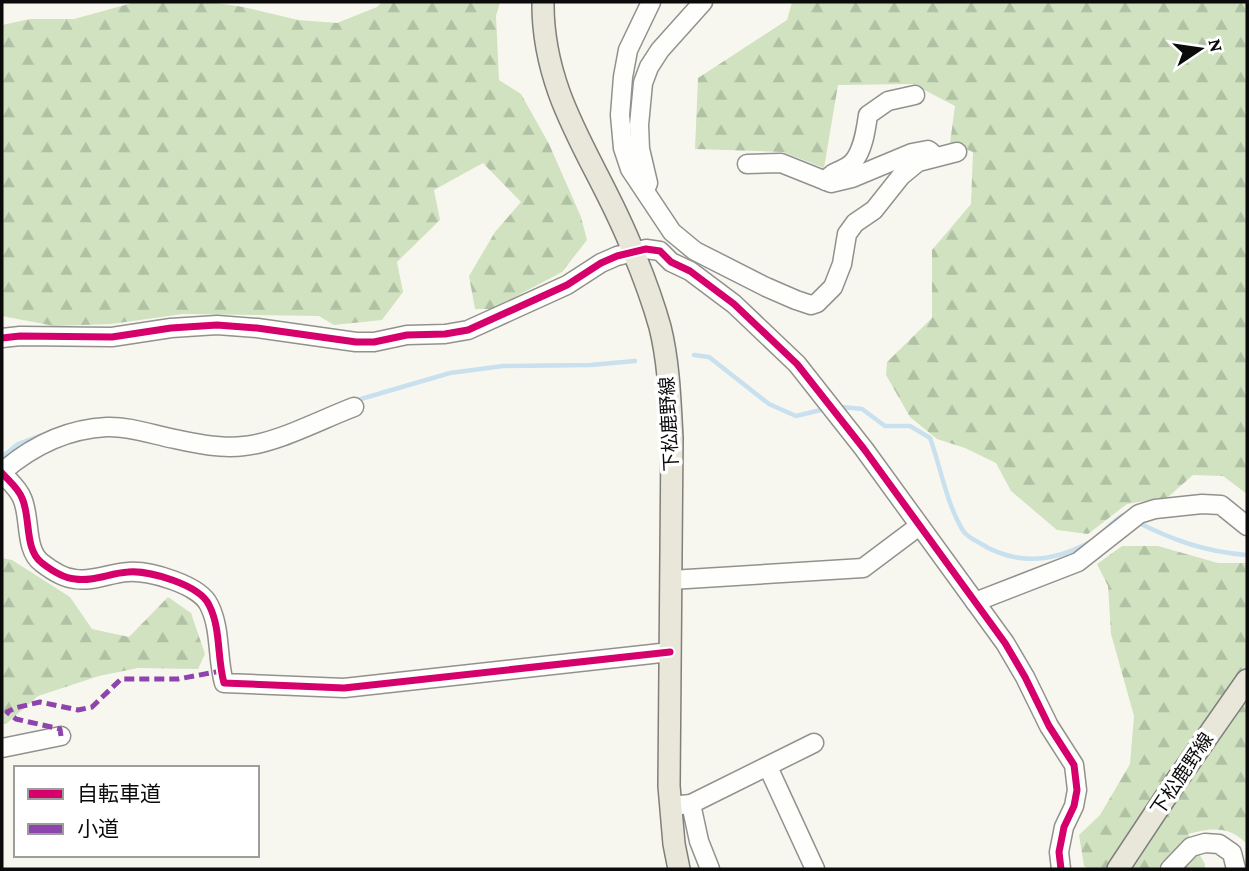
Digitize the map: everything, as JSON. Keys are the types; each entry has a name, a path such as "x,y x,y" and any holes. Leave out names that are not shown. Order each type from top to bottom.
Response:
{"main road":[{"name":"下松鹿野線","path":"543,2 548,54 561,101 633,251 660,327 669,384 672,439 670,652 680,805 679,869"},
{"name":"下松鹿野線","path":"1118,869 1247,680"}],"street":[{"path":"651,2 628,50 623,77 620,116 623,148 630,169 672,232 695,251 766,287 811,305 817,303 833,287 842,264 847,234 855,223 874,210 901,176 918,163 957,152"},
{"path":"645,191 648,183 640,149 639,125 643,83 660,50 703,2"},
{"path":"826,181 831,173 852,164 865,135 868,115 888,100 915,95"},
{"path":"747,164 781,163 831,183 852,178 912,152 928,150 936,156"},
{"path":"660,251 672,232"},
{"path":"2,338 112,337 171,328 217,326 257,328 356,342 374,342 407,335 445,334 468,330 567,285 601,263 633,251 660,251 671,262 690,271 734,304 797,364 864,449 1012,654 1049,726 1074,765 1077,790 1059,852 1061,869"},
{"path":"354,407 269,441 243,446 211,446 108,427 78,432 52,438 30,449 2,473 21,496 27,513 32,550 39,561 48,567 66,578 79,580 129,572 152,575 192,587 208,601 214,617 224,683 344,688 670,652"},
{"path":"975,601 1078,562 1127,522 1139,514 1155,509 1202,504 1221,505 1247,526"},
{"path":"671,580 863,568 919,526"},
{"path":"2,748 61,736"},
{"path":"710,869 680,805 768,767 814,743"},
{"path":"768,767 815,869"},
{"path":"1170,869 1191,848 1205,843 1219,844 1232,853 1236,869"}],"green space":[{"path":"136,2 210,2 298,20 337,23 377,7 382,2 500,2 496,16 499,80 521,94 549,144 581,217 587,240 562,272 492,309 475,309 469,276 495,232 521,202 483,163 434,190 440,220 397,262 403,292 382,320 334,325 319,316 183,314 111,324 54,326 2,316 2,25 30,19 74,19"},
{"path":"792,2 1247,2 1247,494 1223,476 1193,475 1168,497 1127,504 1088,534 1057,530 1011,491 996,463 965,448 937,439 910,417 886,375 887,362 932,318 932,250 971,204 973,152 950,143 955,106 913,84 838,85 824,168 783,152 695,149 698,78 787,20"},
{"path":"1122,546 1158,546 1218,563 1247,563 1247,844 1226,831 1204,830 1188,834 1205,864 1205,869 1088,869 1084,866 1079,835 1100,815 1130,764 1134,716 1111,634 1108,586 1097,564"},
{"path":"2,558 12,560 70,597 92,629 129,637 168,597 191,613 205,654 198,669 138,668 99,676 38,696 6,724 2,724"}],"waterway":[{"path":"694,355 709,357 769,404 796,416 825,409"},
{"path":"354,401 450,373 503,366 590,365 635,361"},
{"path":"842,407 862,409 885,426 910,426 930,438 956,519 969,537 992,550 1020,558 1048,558 1094,540 1114,521 1123,515 1128,517"},
{"path":"2,457 18,444 50,432"},
{"path":"1135,521 1190,544 1247,555"}],"marked path":[{"path":"61,736 60,729 16,719 7,712 40,702 78,710 92,707 121,679 178,679 221,671"}],"cycle path":[{"path":"2,338 112,337 171,328 217,325 356,342 374,342 407,335 445,334 468,330 567,285 617,256 646,249 660,251 671,262 690,271 734,304 797,364 864,449 1005,643 1049,726 1074,765 1077,790 1074,806 1064,827 1059,852 1061,869"},
{"path":"2,473 22,498 30,542 36,557 53,571 82,580 128,572 160,576 185,585 204,598 213,614 224,683 344,688 670,652"}]}
